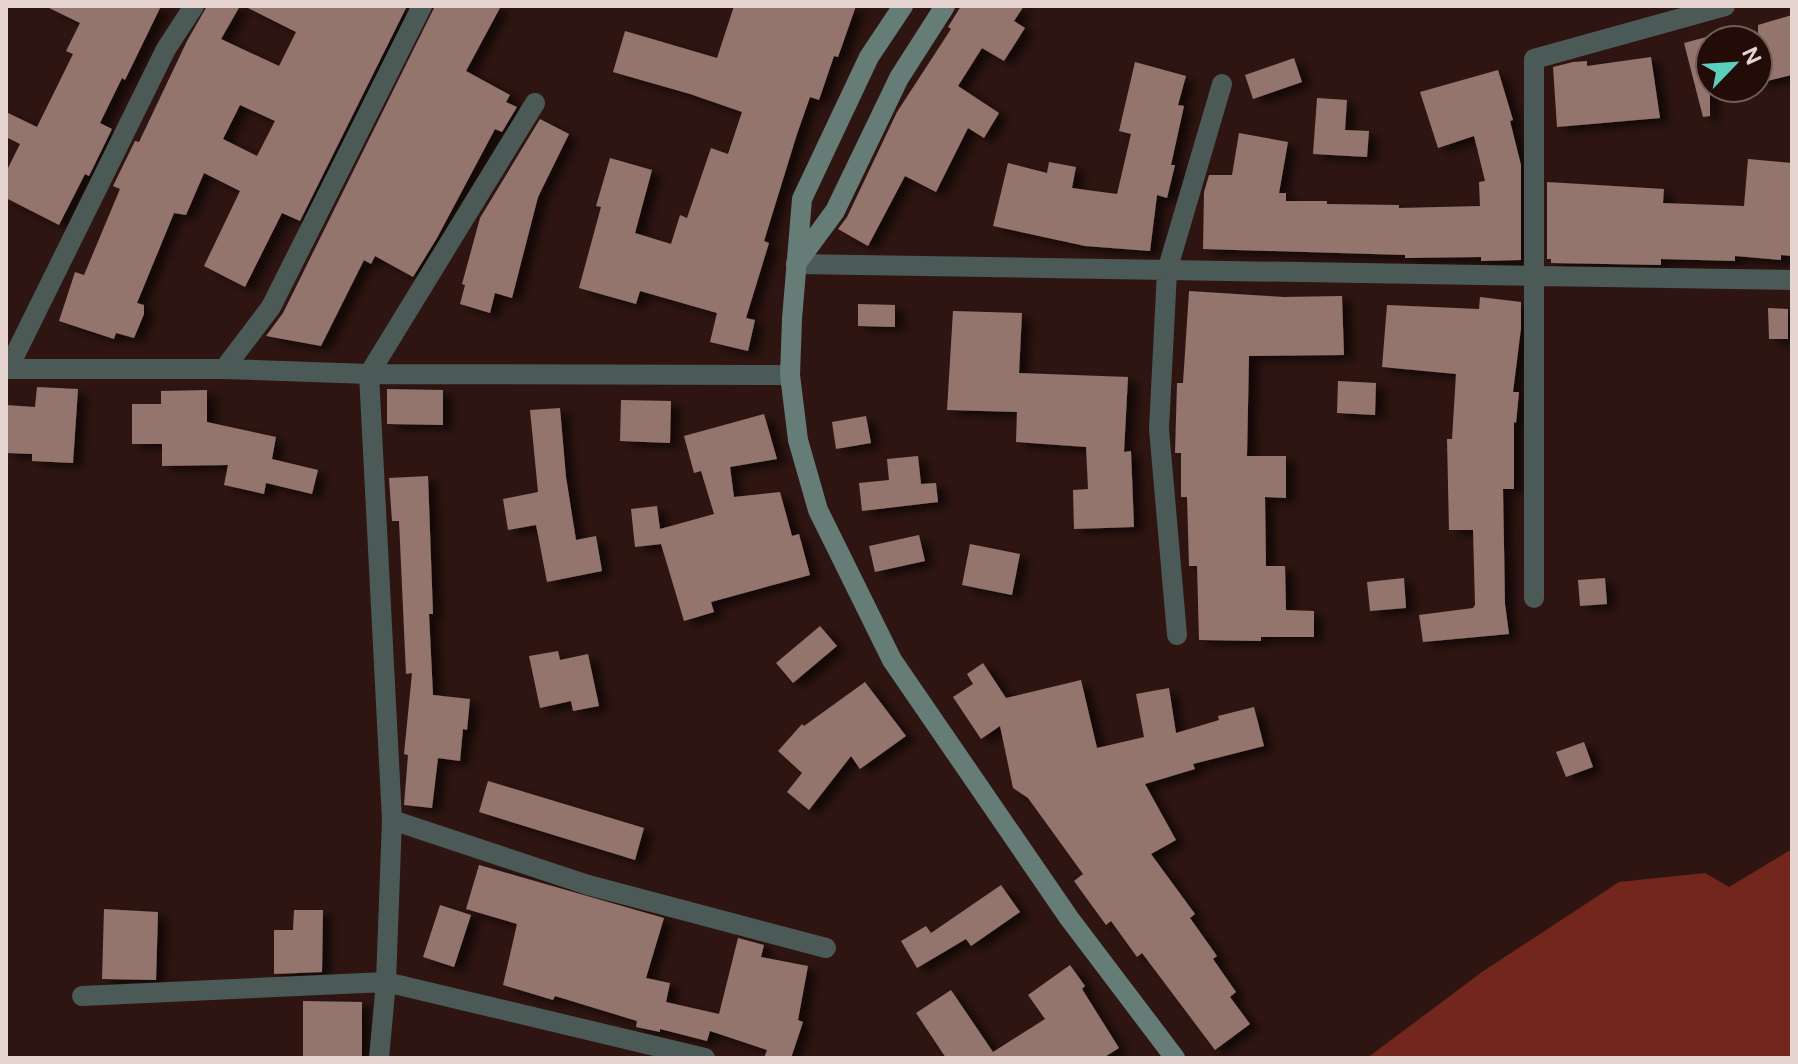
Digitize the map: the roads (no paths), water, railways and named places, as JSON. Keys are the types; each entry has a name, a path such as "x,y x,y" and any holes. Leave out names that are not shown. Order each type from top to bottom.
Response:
{"main road":[{"path":"903,6 869,57 802,199 790,375 798,440 818,510 892,660 1069,918 1175,1058"},
{"path":"796,264 835,211 899,78 945,6"}],"street":[{"path":"194,6 166,49 7,369 790,375"},
{"path":"224,369 271,307 422,6"},
{"path":"1534,598 1534,59 1725,6"},
{"path":"1177,635 1159,429 1167,271 1222,84"},
{"path":"379,1058 386,982 392,820 369,374 535,103"},
{"path":"796,264 1792,280"},
{"path":"392,820 588,885 826,948"},
{"path":"82,996 386,982 705,1058"}]}
